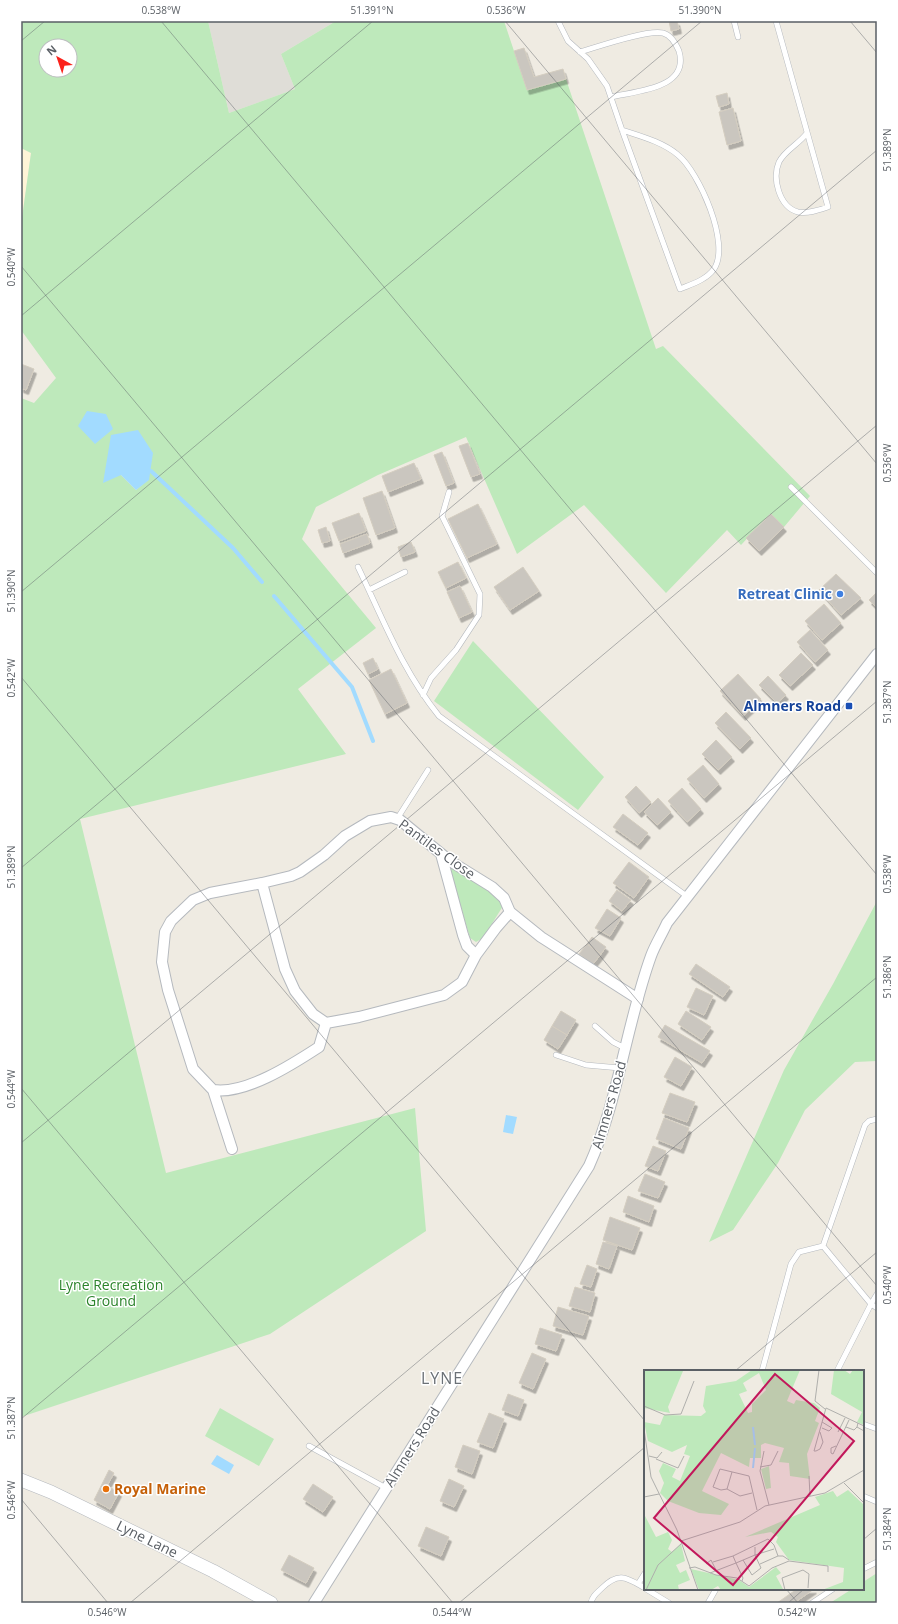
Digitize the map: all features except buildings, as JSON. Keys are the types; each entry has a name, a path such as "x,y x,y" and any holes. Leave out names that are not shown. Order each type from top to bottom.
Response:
{"street":[{"name":"Almners Road","path":"314,1603 589,1166 602,1137 651,955 667,923 877,654"},
{"name":"Pantiles Close","path":"213,1090 193,1069 168,990 162,962 165,932 171,921 193,900 210,893 291,876 306,868 324,855 345,836 370,821 391,817 400,820 441,854 492,887 504,898 510,912 542,937 638,1000"},
{"path":"441,854 463,935 468,946 476,955"},
{"path":"262,883 285,969 295,991 313,1014 326,1023 358,1017 444,995 462,982 476,955 510,912"},
{"path":"232,1149 213,1090 234,1090 289,1067 319,1048 326,1023"},
{"name":"Lyne Lane","path":"21,1480 51,1492 213,1571 271,1603"}],"lane":[{"path":"558,21 568,41 588,59 607,86 622,130 680,289 700,280 714,269 717,263 718,245 709,209 691,169 677,154 642,136 622,130"},
{"path":"734,21 738,37"},
{"path":"776,21 828,207 815,211 798,212 786,204 782,198 779,190 777,174 780,161 807,133"},
{"path":"580,52 648,33 663,33 673,40 679,51 681,63 674,78 662,85 611,97"},
{"path":"791,487 877,573"},
{"path":"422,696 431,678 456,650 479,615 480,594 442,516 449,492"},
{"path":"358,566 404,667 422,696 439,716 688,897"},
{"path":"369,590 405,572"},
{"path":"397,819 428,770"},
{"path":"595,1026 613,1042 625,1048"},
{"path":"556,1055 586,1065 620,1068"},
{"path":"823,1246 865,1125 870,1121 877,1119"},
{"path":"823,1246 871,1304 877,1308"},
{"path":"762,1370 792,1264 799,1252 823,1246"},
{"path":"838,1370 877,1294"},
{"path":"864,1424 877,1429"},
{"path":"309,1446 386,1488"},
{"path":"864,1496 877,1500"},
{"path":"864,1568 877,1562"},
{"path":"638,1584 644,1575"},
{"path":"591,1603 592,1597 611,1579 626,1578 644,1588"},
{"path":"648,1590 669,1603"},
{"path":"708,1603 715,1590"},
{"path":"812,1603 832,1590"}],"shaded area":[{"path":"208,21 336,21 281,54 295,89 229,113"},
{"path":"21,148 31,153 21,225"}],"green space":[{"name":"Lyne Recreation Ground","path":"21,21 208,21 229,113 295,89 281,54 336,21 504,21 527,90 566,79 656,349 663,346 810,496 784,527 770,514 741,545 727,530 666,593 584,505 517,554 466,437 378,475 316,507 302,539 376,628 298,689 346,754 80,819 166,1173 415,1108 426,1231 270,1334 21,1417 21,398 34,403 56,378 21,330 21,225 31,153 21,148","holes":["121,475 149,479 136,490"]},
{"path":"473,641 604,777 578,810 434,701"},
{"path":"449,867 454,867 496,896 503,906 483,938 476,942 470,938"},
{"path":"877,901 877,1061 855,1062 805,1110 778,1163 733,1230 709,1242 784,1070 833,984"},
{"path":"220,1408 274,1439 259,1466 205,1436"},
{"path":"877,1573 877,1603 830,1603 850,1590 864,1590 864,1581"}],"water":[{"path":"87,411 106,414 113,429 95,444 78,426"},
{"path":"138,430 153,453 149,480 136,490 121,475 103,483 111,435"},
{"path":"506,1115 517,1117 513,1134 503,1132"},
{"path":"217,1455 234,1465 229,1474 211,1464"}],"waterway":[{"path":"151,471 233,548 262,582"},
{"path":"274,596 352,687 373,741"}],"place":[{"name":"Retreat Clinic","path":"840,594"},
{"name":"Almners Road","path":"849,706"},
{"name":"Royal Marine","path":"106,1489"}],"district":[{"name":"LYNE","path":"442,1378"}]}
